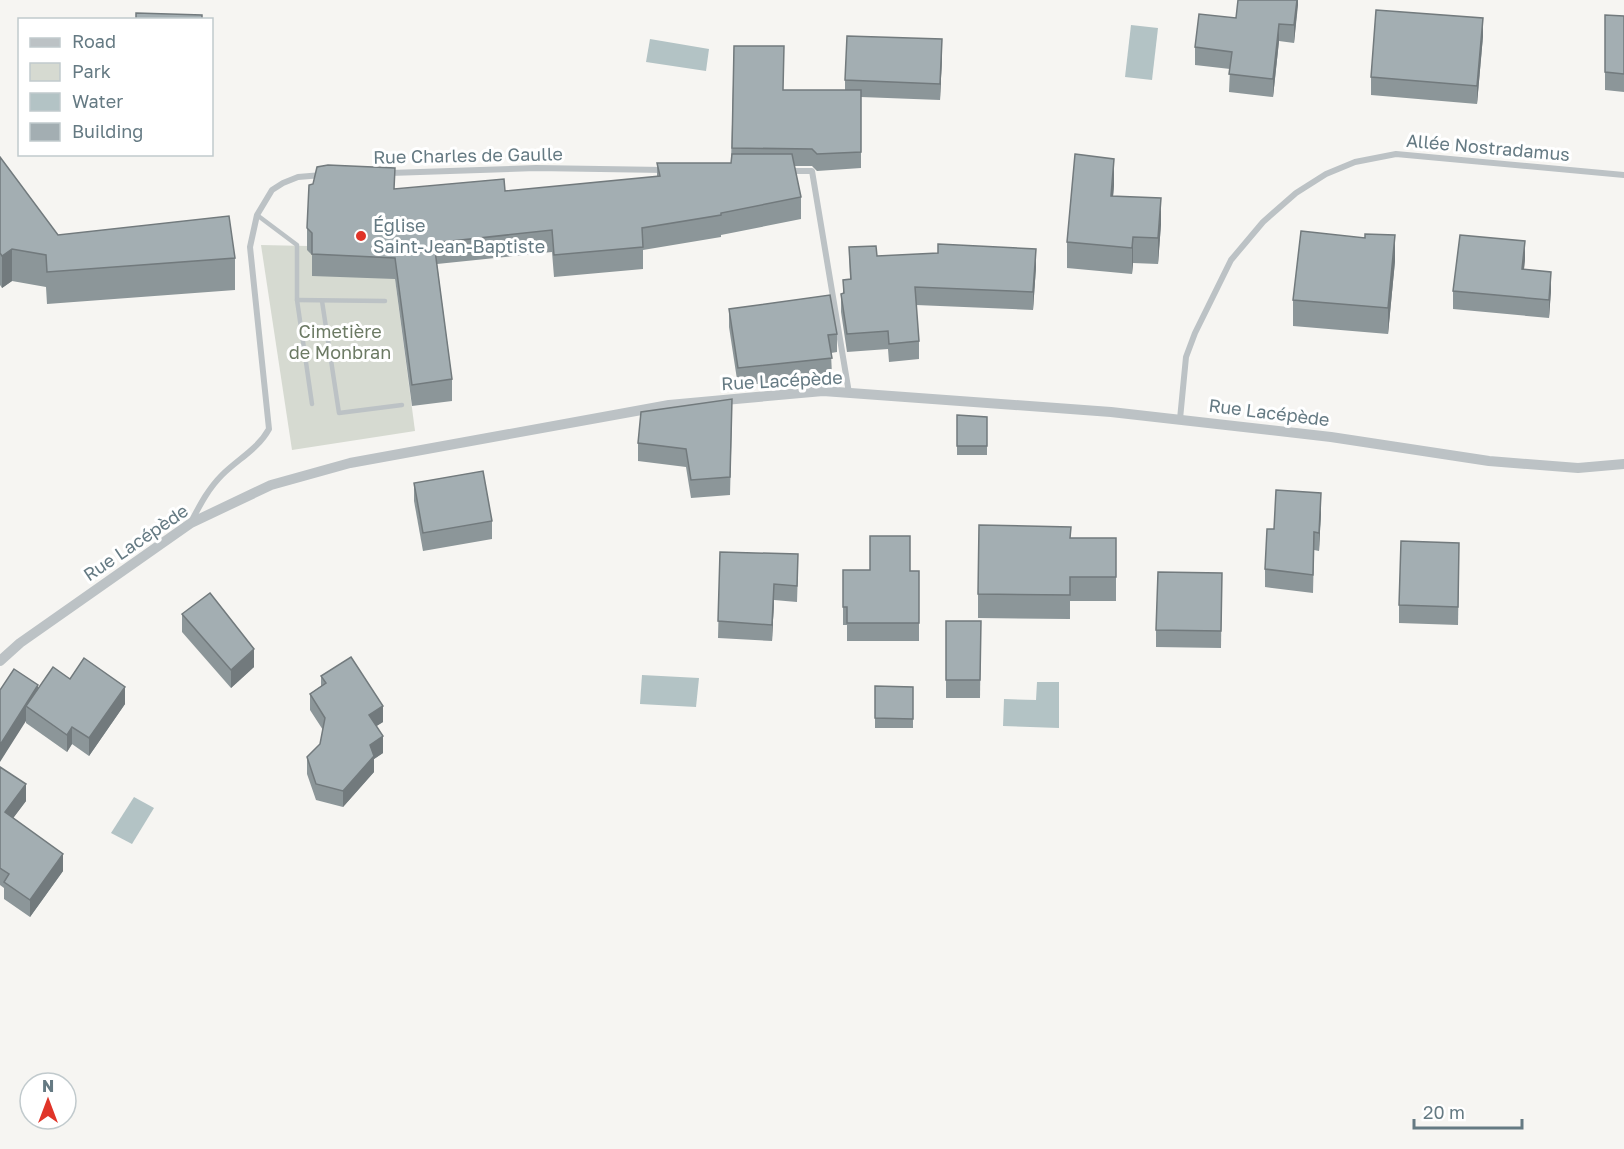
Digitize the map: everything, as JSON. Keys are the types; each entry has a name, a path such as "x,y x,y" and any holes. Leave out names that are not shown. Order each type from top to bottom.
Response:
{"street":[{"name":"Allée Nostradamus","path":"1180,419 1186,357 1195,333 1231,260 1263,222 1296,193 1326,174 1355,162 1396,154 1624,175"},
{"name":"Rue Charles de Gaulle","path":"384,173 536,168 674,170"},
{"path":"778,171 812,171 849,393"},
{"path":"191,523 204,497 263,440 269,429 250,247 257,215 272,190 283,183 298,177 326,175"},
{"name":"Rue Lacépède","path":"0,661 20,643 191,523 271,485 350,463 669,405 823,391 1180,419 1331,437 1489,460 1578,468 1624,464"}],"lane":[{"path":"257,215 297,245 297,300 312,404"},
{"path":"297,300 385,301"},
{"path":"322,301 339,413 402,405"}],"green space":[{"name":"Cimetière de Monbran","path":"261,245 308,246 395,279 415,431 292,450"}],"water":[{"path":"1131,25 1158,28 1152,80 1125,77"},
{"path":"650,39 709,49 706,71 646,62"},
{"path":"642,675 699,678 696,707 640,704"},
{"path":"1037,682 1059,682 1059,728 1003,726 1004,699 1036,700"},
{"path":"134,797 154,808 132,844 111,833"}],"building":[{"path":"1238,0 1297,0 1294,25 1279,24 1273,79 1229,74 1232,52 1195,47 1199,14 1236,18"},
{"path":"1376,10 1483,18 1477,86 1371,77"},
{"path":"136,13 202,15 202,18 136,18"},
{"path":"1605,15 1624,16 1624,74 1605,72"},
{"path":"847,36 942,39 940,84 845,80"},
{"path":"734,46 784,46 783,90 861,90 861,152 817,154 812,149 732,148"},
{"path":"732,154 792,154 801,197 721,213 721,215 642,228 643,247 554,255 552,230 434,243 452,379 412,385 395,258 312,254 312,233 307,228 309,185 313,184 317,167 328,165 395,168 394,189 504,179 505,191 660,176 657,163 731,163"},
{"path":"1075,154 1114,159 1111,196 1161,198 1158,238 1133,237 1132,248 1067,242"},
{"path":"0,157 58,235 229,216 235,258 47,272 46,255 12,249 2,256 0,253"},
{"path":"1301,231 1365,238 1365,234 1395,235 1388,308 1293,300"},
{"path":"1460,235 1525,241 1522,269 1551,272 1549,300 1453,291"},
{"path":"938,244 1036,249 1033,292 915,287 919,341 889,344 888,331 847,334 841,294 844,293 843,280 851,279 849,247 876,246 877,256 938,253"},
{"path":"830,295 837,334 828,335 832,358 738,368 729,309"},
{"path":"732,399 730,477 691,480 686,449 638,443 641,412"},
{"path":"957,415 987,417 987,446 957,446"},
{"path":"483,471 492,521 423,533 414,483"},
{"path":"1276,490 1321,493 1319,533 1314,532 1313,575 1265,569 1267,529 1274,529"},
{"path":"979,525 1071,527 1070,538 1116,538 1116,577 1070,577 1070,595 978,594"},
{"path":"870,536 910,536 910,571 919,571 919,623 847,623 847,607 843,607 843,570 870,570"},
{"path":"1401,541 1459,543 1458,607 1399,605"},
{"path":"720,552 798,554 797,586 774,584 772,625 718,621"},
{"path":"1158,572 1222,573 1221,631 1156,630"},
{"path":"210,593 254,649 231,670 182,614"},
{"path":"946,621 981,621 980,680 946,680"},
{"path":"351,657 383,706 369,715 383,736 370,745 374,756 343,791 316,784 307,757 320,744 325,718 310,694 326,683 321,676"},
{"path":"84,658 125,687 89,738 72,727 67,735 26,706 53,667 70,679"},
{"path":"14,669 38,685 0,745 0,690"},
{"path":"875,686 913,687 913,719 875,718"},
{"path":"0,767 26,784 5,812 63,854 30,900 4,882 9,874 0,868"}],"place":[{"name":"Église Saint-Jean-Baptiste","path":"361,236"}]}
